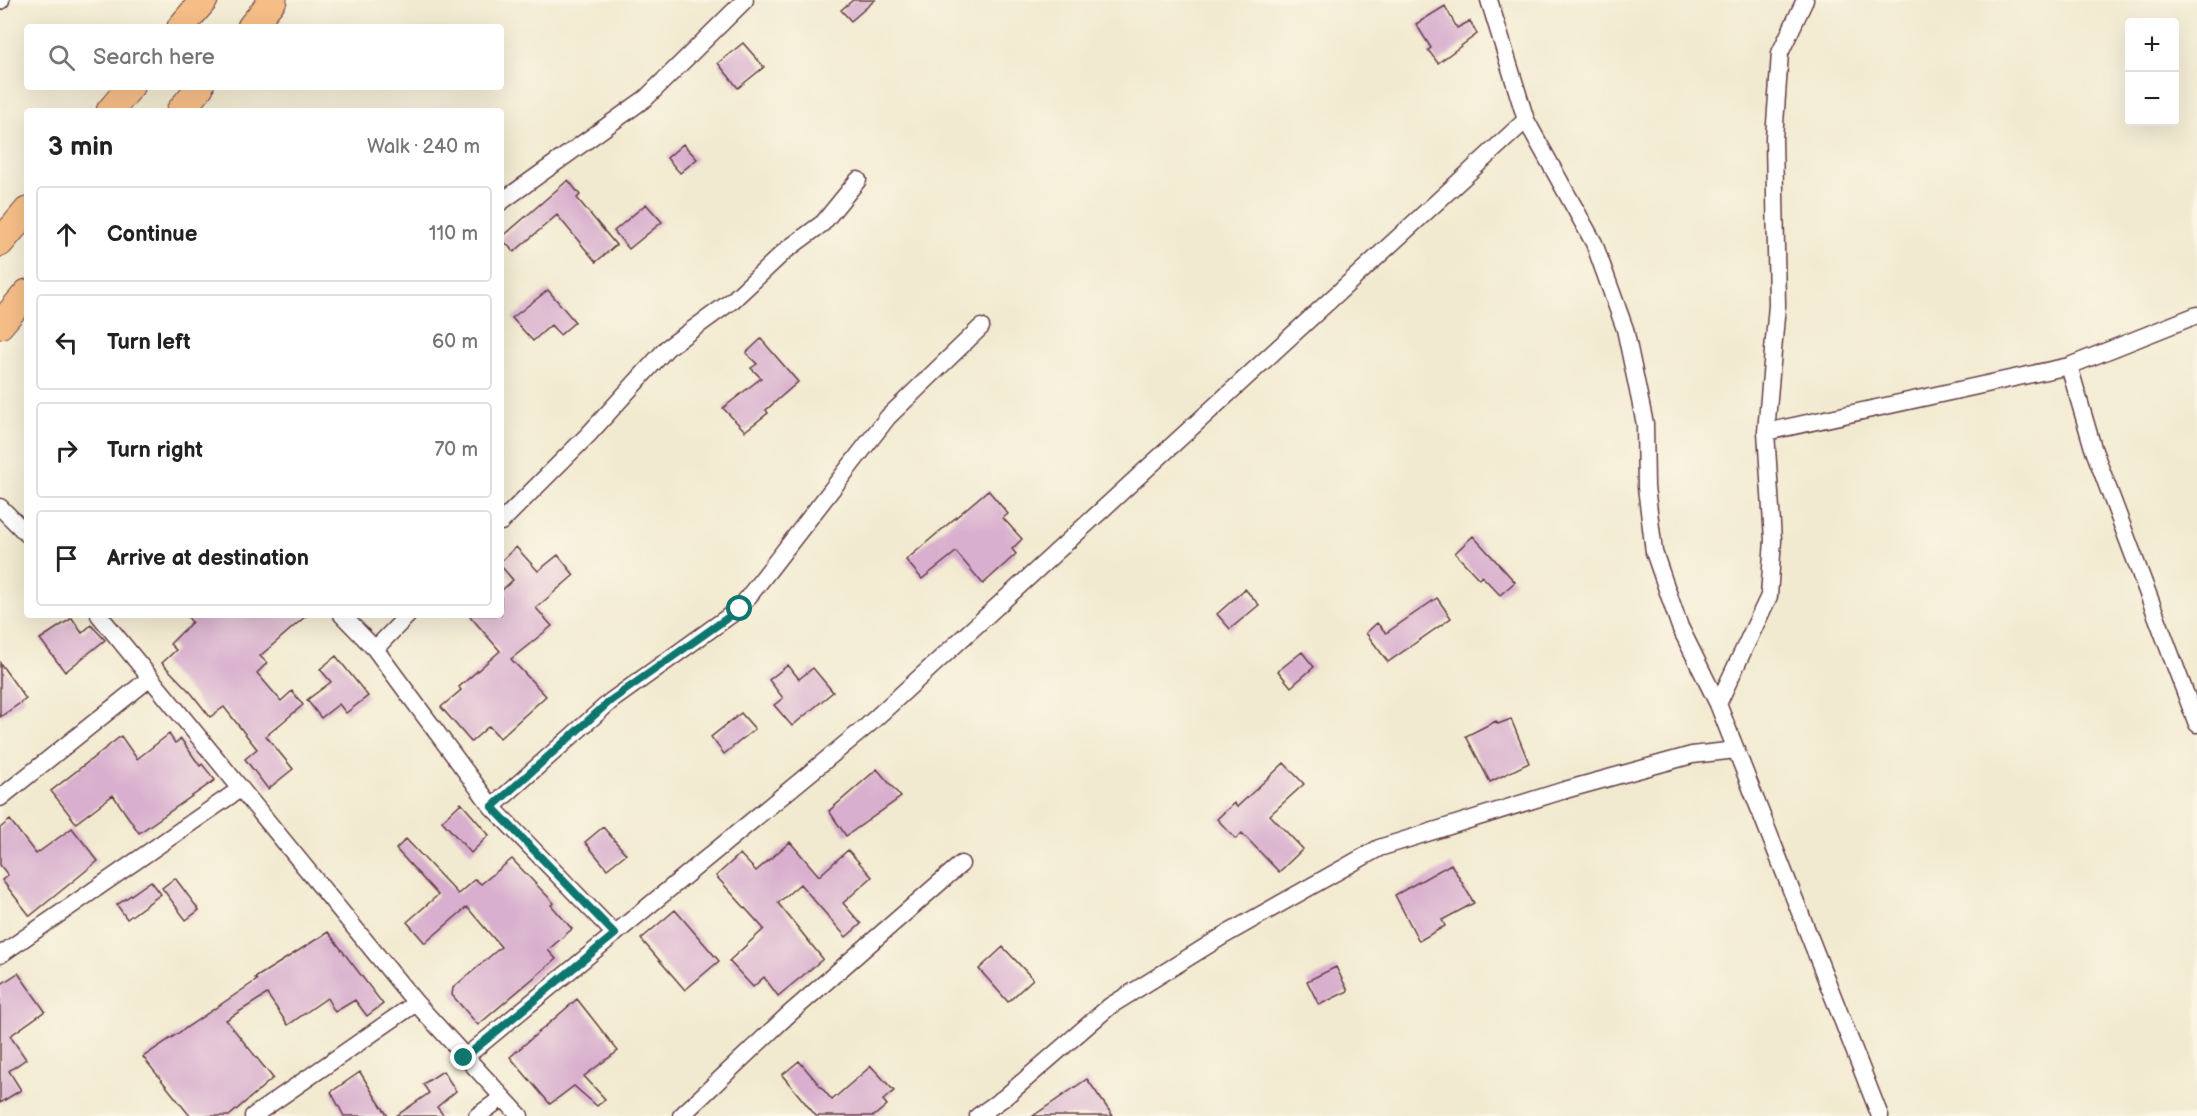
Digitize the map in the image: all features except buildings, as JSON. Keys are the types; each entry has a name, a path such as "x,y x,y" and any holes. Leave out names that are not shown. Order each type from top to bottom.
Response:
{"highway":[{"path":"184,24 204,0"},
{"path":"253,24 273,0"},
{"path":"112,108 128,90"},
{"path":"182,108 198,90"},
{"path":"0,243 24,215"},
{"path":"0,325 24,297"}],"street":[{"path":"504,200 646,98 745,0"},
{"path":"1489,0 1526,120 1594,243 1625,329 1645,424 1646,487 1654,552 1680,627 1718,704 1737,750 1880,1116"},
{"path":"1718,704 1769,596 1773,540 1766,432 1777,305 1774,138 1780,53 1805,0"},
{"path":"464,1058 867,726 1526,120"},
{"path":"504,519 588,435 667,348 733,300 785,251 823,223 858,180"},
{"path":"1766,432 2069,366 2197,315"},
{"path":"492,807 610,701 740,609 888,417 981,327"},
{"path":"2069,366 2093,448 2197,724"},
{"path":"0,507 24,531"},
{"path":"101,618 416,1004 520,1116"},
{"path":"345,618 375,649 492,807 615,934"},
{"path":"375,649 405,618"},
{"path":"0,798 150,678"},
{"path":"978,1116 1005,1097 1110,1006 1223,936 1379,848 1565,790 1680,758 1737,750"},
{"path":"0,955 240,789"},
{"path":"681,1116 788,1015 961,864"},
{"path":"253,1116 416,1004"},
{"path":"477,1116 502,1098"}],"route":[{"path":"464,1058 615,934 492,807 513,785 610,701 740,609"}]}
